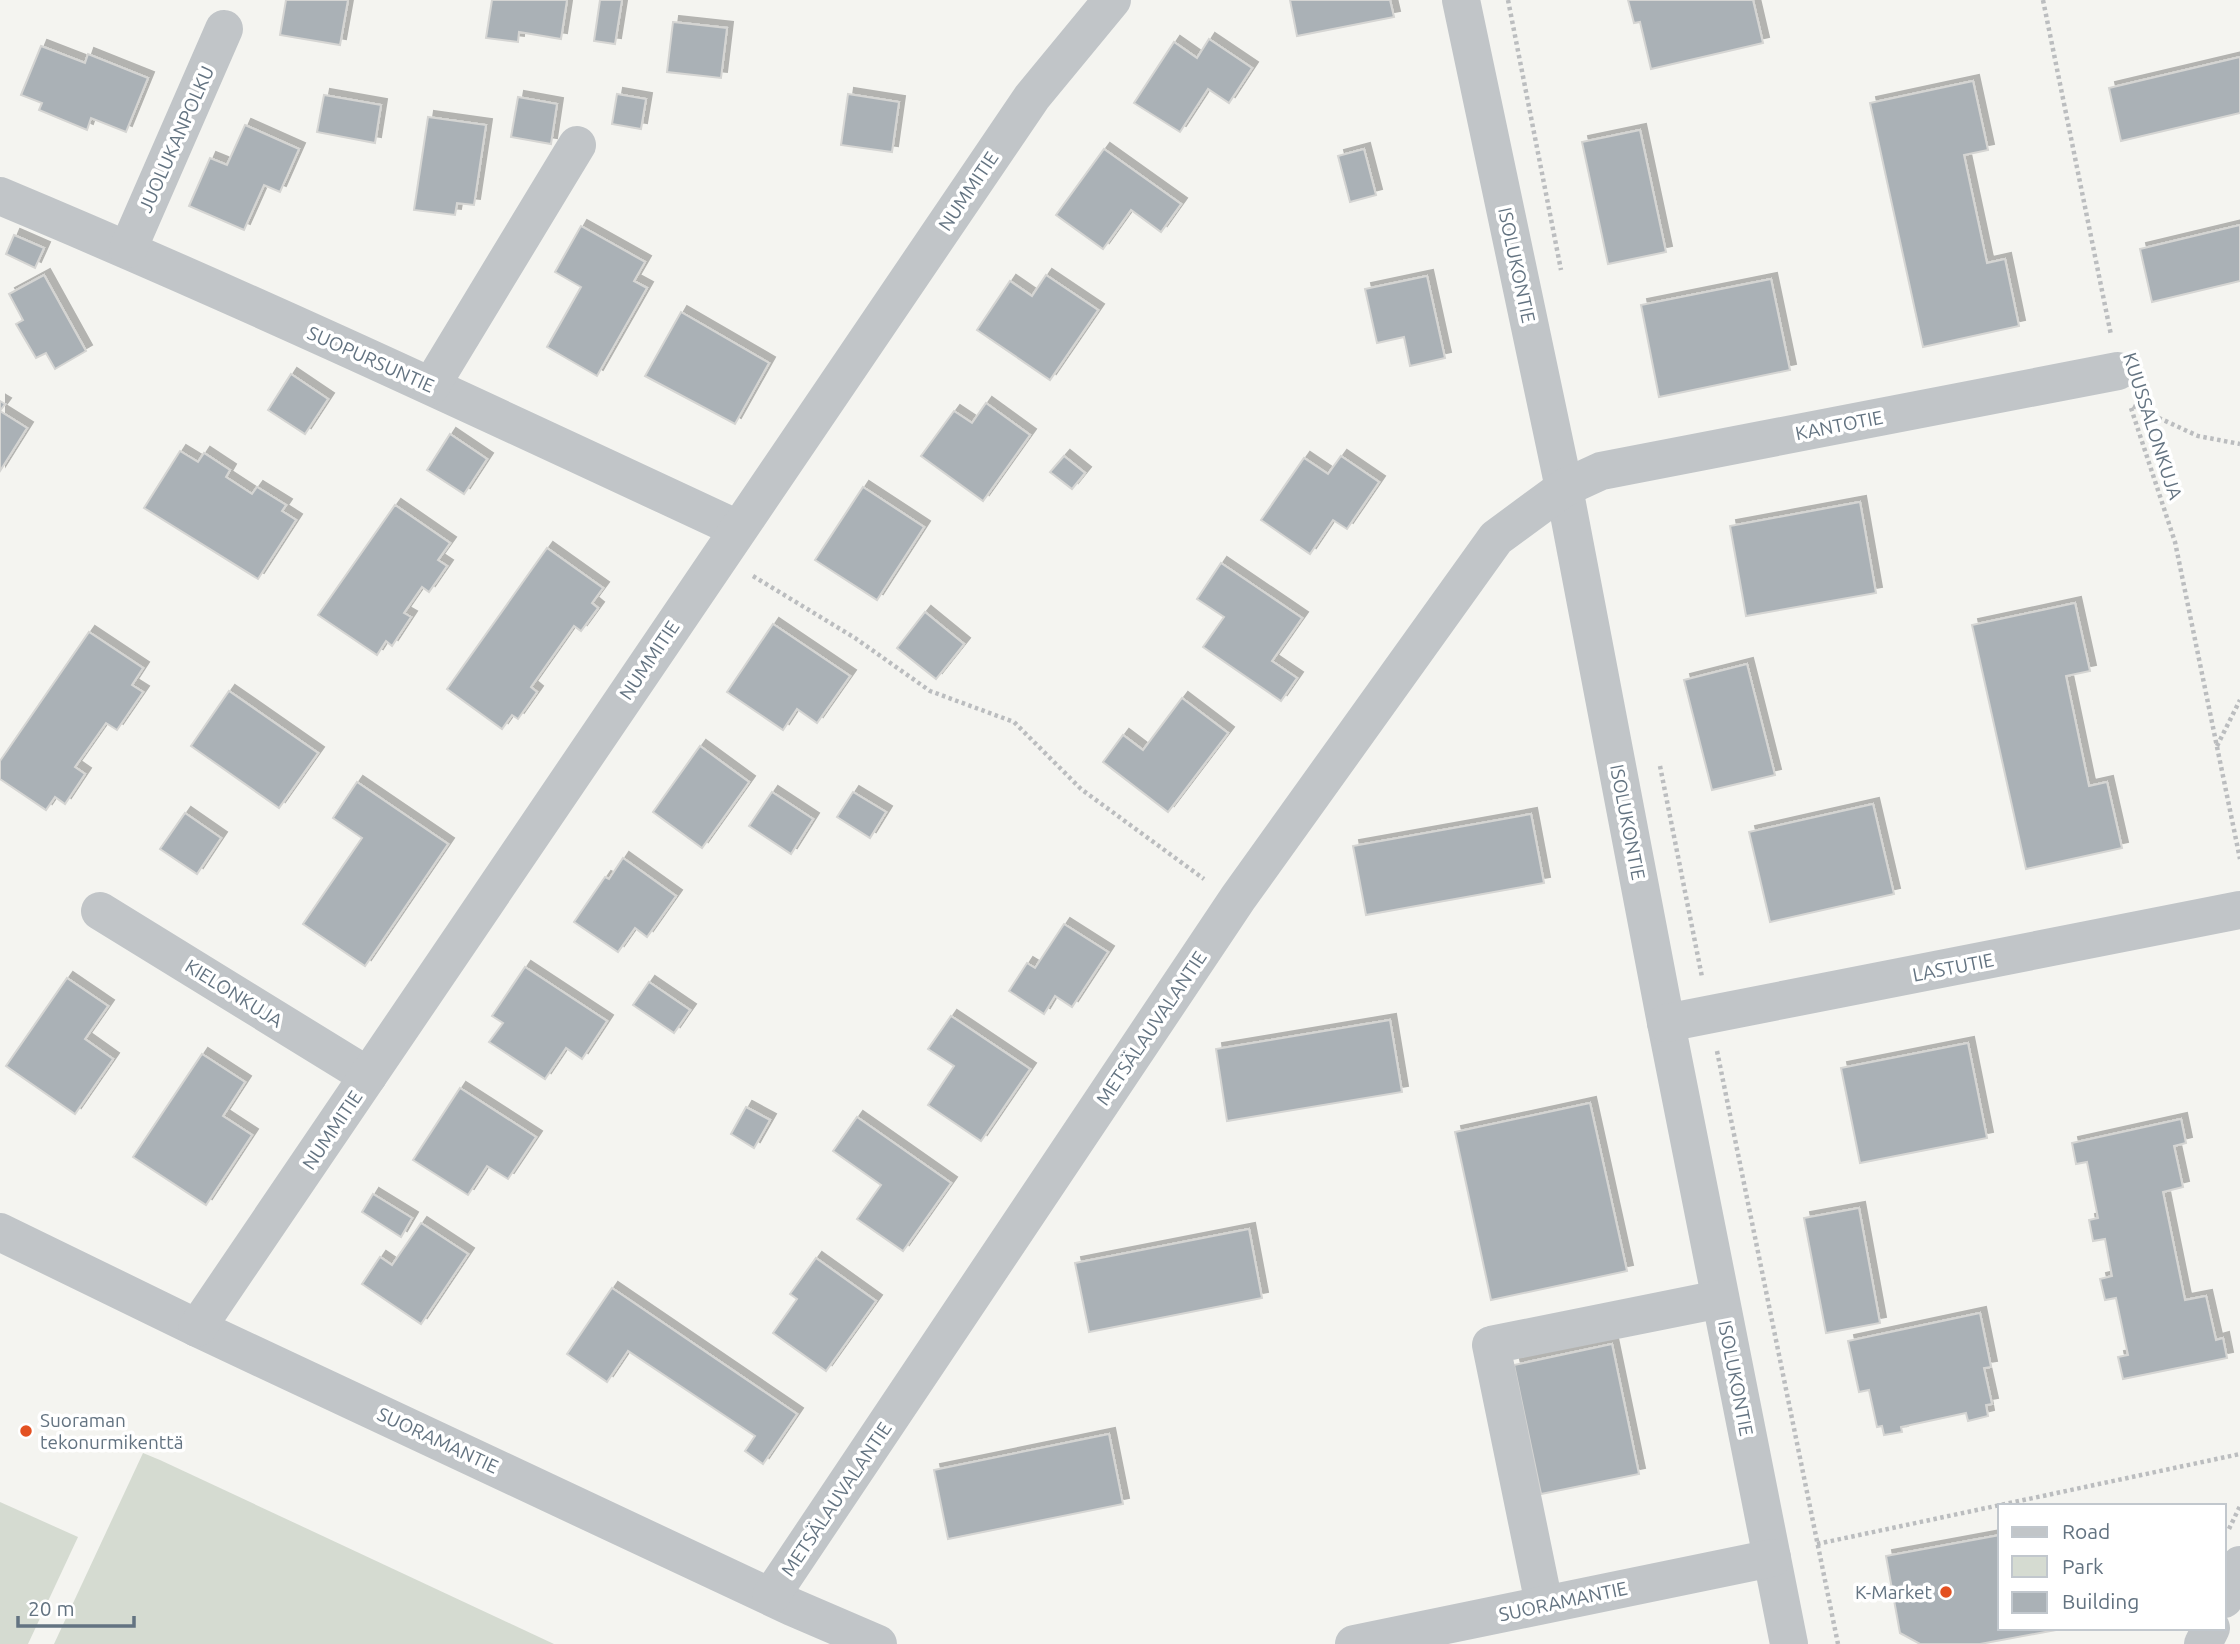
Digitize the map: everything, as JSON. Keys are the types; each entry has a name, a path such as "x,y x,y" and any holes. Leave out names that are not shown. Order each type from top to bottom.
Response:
{"street":[{"name":"NUMMITIE","path":"197,1328 1032,97 1112,0"},
{"name":"ISOLUKONTIE","path":"1461,0 1564,488 1789,1644"},
{"name":"JUOLUKANPOLKU","path":"128,249 224,29"},
{"path":"431,386 577,145"},
{"name":"SUOPURSUNTIE","path":"0,196 128,249 431,386 729,541"},
{"name":"KANTOTIE","path":"1564,488 1601,471 2123,388"},
{"name":"METSÄLAUVALANTIE","path":"771,1596 1238,898 1496,538 1564,488"},
{"name":"LASTUTIE","path":"1666,1023 2240,909"},
{"name":"KIELONKUJA","path":"100,911 368,1076"},
{"name":"SUORAMANTIE","path":"0,1232 197,1328 878,1644"},
{"path":"1544,1604 1491,1345 1720,1299"},
{"name":"SUORAMANTIE","path":"1354,1644 1772,1558"},
{"path":"2226,1595 2240,1565"}],"path":[{"name":"KUUSSALONKUJA","path":"2043,0 2123,388 2175,542 2240,859"},
{"path":"2123,388 2198,436 2240,444"},
{"path":"729,541 766,585 855,638 930,691 1014,722 1081,789 1195,873 1238,898"},
{"path":"2217,746 2240,700"},
{"path":"1710,1014 1838,1644"},
{"path":"2005,1504 2240,1454"},
{"path":"1817,1544 1998,1505"},
{"path":"2226,1535 2240,1506"}],"green space":[{"path":"143,1453 160,1460 554,1644 54,1644"},
{"path":"0,1502 78,1537 28,1644 0,1644"}],"building":[{"path":"286,0 348,0 340,45 280,35"},
{"path":"492,0 567,0 561,39 519,32 518,42 486,38"},
{"path":"600,0 622,0 615,44 594,41"},
{"path":"1290,0 1390,0 1394,17 1297,36"},
{"path":"1628,0 1753,0 1763,43 1651,69 1640,22 1634,23"},
{"path":"673,22 727,28 721,78 667,72"},
{"path":"1209,39 1252,68 1229,103 1208,89 1180,132 1134,103 1174,42 1197,58"},
{"path":"41,46 85,63 88,54 148,78 126,132 91,118 87,130 39,110 42,103 21,95"},
{"path":"2240,57 2240,113 2121,141 2109,88"},
{"path":"1973,81 1988,150 1964,155 1987,263 2005,259 2019,326 1923,347 1870,103"},
{"path":"617,94 646,99 641,129 612,124"},
{"path":"848,94 899,102 892,152 841,145"},
{"path":"324,95 381,105 375,143 317,132"},
{"path":"518,97 557,104 551,144 511,137"},
{"path":"428,117 486,125 474,205 457,203 455,215 414,210"},
{"path":"245,125 299,149 280,192 264,185 244,230 189,206 210,158 227,165"},
{"path":"1640,130 1666,252 1608,264 1582,142"},
{"path":"1104,149 1181,204 1161,232 1131,210 1103,249 1056,215"},
{"path":"1364,149 1376,195 1350,202 1338,156"},
{"path":"2240,225 2240,281 2152,302 2140,249"},
{"path":"581,226 645,262 634,281 647,288 597,376 547,347 581,287 555,272"},
{"path":"14,235 44,248 35,268 6,254"},
{"path":"44,275 86,351 55,369 46,353 36,358 16,324 23,320 9,294"},
{"path":"1046,275 1098,310 1050,380 977,330 1010,281 1032,296"},
{"path":"1427,276 1445,358 1410,366 1404,337 1377,343 1365,289"},
{"path":"1771,279 1790,370 1659,397 1641,305"},
{"path":"681,312 769,363 735,424 645,376"},
{"path":"291,374 328,399 305,434 268,410"},
{"path":"986,403 1030,435 983,501 921,456 954,411 972,423"},
{"path":"0,411 27,428 0,471"},
{"path":"450,434 487,459 464,494 427,470"},
{"path":"180,451 198,462 204,453 230,470 226,477 252,494 257,487 286,505 282,511 296,520 258,579 144,508"},
{"path":"1064,456 1085,473 1072,489 1050,472"},
{"path":"1341,456 1379,482 1347,529 1333,520 1310,554 1261,520 1304,458 1328,474"},
{"path":"863,487 924,527 877,600 815,560"},
{"path":"1860,502 1876,593 1746,616 1730,526"},
{"path":"395,505 450,543 438,560 447,566 429,592 422,587 404,613 411,617 392,646 386,641 377,655 318,615"},
{"path":"547,548 603,588 592,603 598,608 581,631 574,626 531,687 537,692 518,719 512,715 502,729 447,689"},
{"path":"1221,563 1302,618 1272,661 1297,678 1281,701 1203,647 1224,617 1197,599"},
{"path":"2075,603 2090,671 2066,676 2089,786 2107,782 2122,848 2026,869 1972,625"},
{"path":"925,612 964,644 936,679 897,648"},
{"path":"773,624 850,676 817,723 797,709 783,730 727,692"},
{"path":"89,632 143,668 132,685 143,692 117,730 106,723 75,767 85,774 65,804 55,797 46,810 0,779 0,761"},
{"path":"1747,664 1775,775 1712,790 1684,680"},
{"path":"229,691 318,753 279,808 191,746"},
{"path":"1182,698 1228,733 1168,812 1103,762 1123,735 1143,750"},
{"path":"700,746 749,782 702,848 653,812"},
{"path":"357,782 448,844 365,966 303,924 362,838 333,818"},
{"path":"772,792 813,819 791,854 749,826"},
{"path":"853,792 886,812 870,838 837,817"},
{"path":"1873,804 1894,894 1770,922 1749,832"},
{"path":"185,813 221,838 197,874 160,849"},
{"path":"1531,814 1544,883 1366,915 1353,846"},
{"path":"623,858 676,896 647,937 635,928 618,952 574,922 605,877 609,879"},
{"path":"1064,924 1108,952 1072,1007 1055,996 1044,1014 1009,991 1027,963 1035,968"},
{"path":"525,967 607,1021 582,1059 566,1048 545,1079 489,1042 503,1023 492,1016"},
{"path":"67,978 108,1006 85,1039 113,1059 75,1114 6,1066"},
{"path":"649,982 690,1010 674,1033 633,1005"},
{"path":"951,1016 1030,1069 981,1141 928,1105 954,1066 928,1049"},
{"path":"1390,1020 1402,1092 1227,1121 1216,1049"},
{"path":"1968,1043 1987,1138 1860,1163 1841,1068"},
{"path":"202,1054 245,1082 223,1116 252,1135 206,1205 133,1157"},
{"path":"460,1088 536,1137 508,1179 487,1166 468,1195 413,1160"},
{"path":"1590,1103 1627,1271 1491,1300 1455,1132"},
{"path":"746,1107 770,1120 754,1148 731,1134"},
{"path":"857,1117 951,1183 903,1251 857,1219 881,1185 833,1151"},
{"path":"2181,1119 2186,1143 2174,1146 2183,1187 2163,1192 2185,1300 2206,1296 2216,1340 2223,1338 2227,1358 2123,1379 2118,1357 2128,1355 2116,1298 2105,1300 2100,1279 2112,1276 2105,1239 2093,1241 2089,1220 2098,1218 2087,1162 2076,1164 2072,1143"},
{"path":"373,1194 412,1218 401,1237 362,1212"},
{"path":"1859,1208 1880,1323 1826,1333 1804,1218"},
{"path":"421,1223 468,1254 421,1324 362,1284 380,1257 392,1265"},
{"path":"1249,1229 1262,1298 1089,1332 1075,1263"},
{"path":"816,1258 876,1301 826,1371 773,1333 797,1299 790,1294"},
{"path":"612,1288 797,1414 763,1464 745,1451 755,1436 628,1351 607,1382 567,1354"},
{"path":"1980,1313 1991,1367 1984,1368 1992,1404 1986,1405 1988,1416 1968,1421 1966,1413 1901,1427 1902,1432 1884,1435 1882,1426 1877,1427 1869,1390 1859,1392 1848,1341"},
{"path":"1612,1344 1639,1474 1541,1494 1514,1365"},
{"path":"1109,1434 1123,1504 948,1539 934,1470"},
{"name":"K-Market","path":"1998,1535 1998,1630 2056,1630 1980,1644 1920,1644 1900,1633 1886,1556"}],"place":[{"name":"Suoraman tekonurmikenttä","path":"26,1431"},
{"name":"K-Market","path":"1946,1592"}]}
